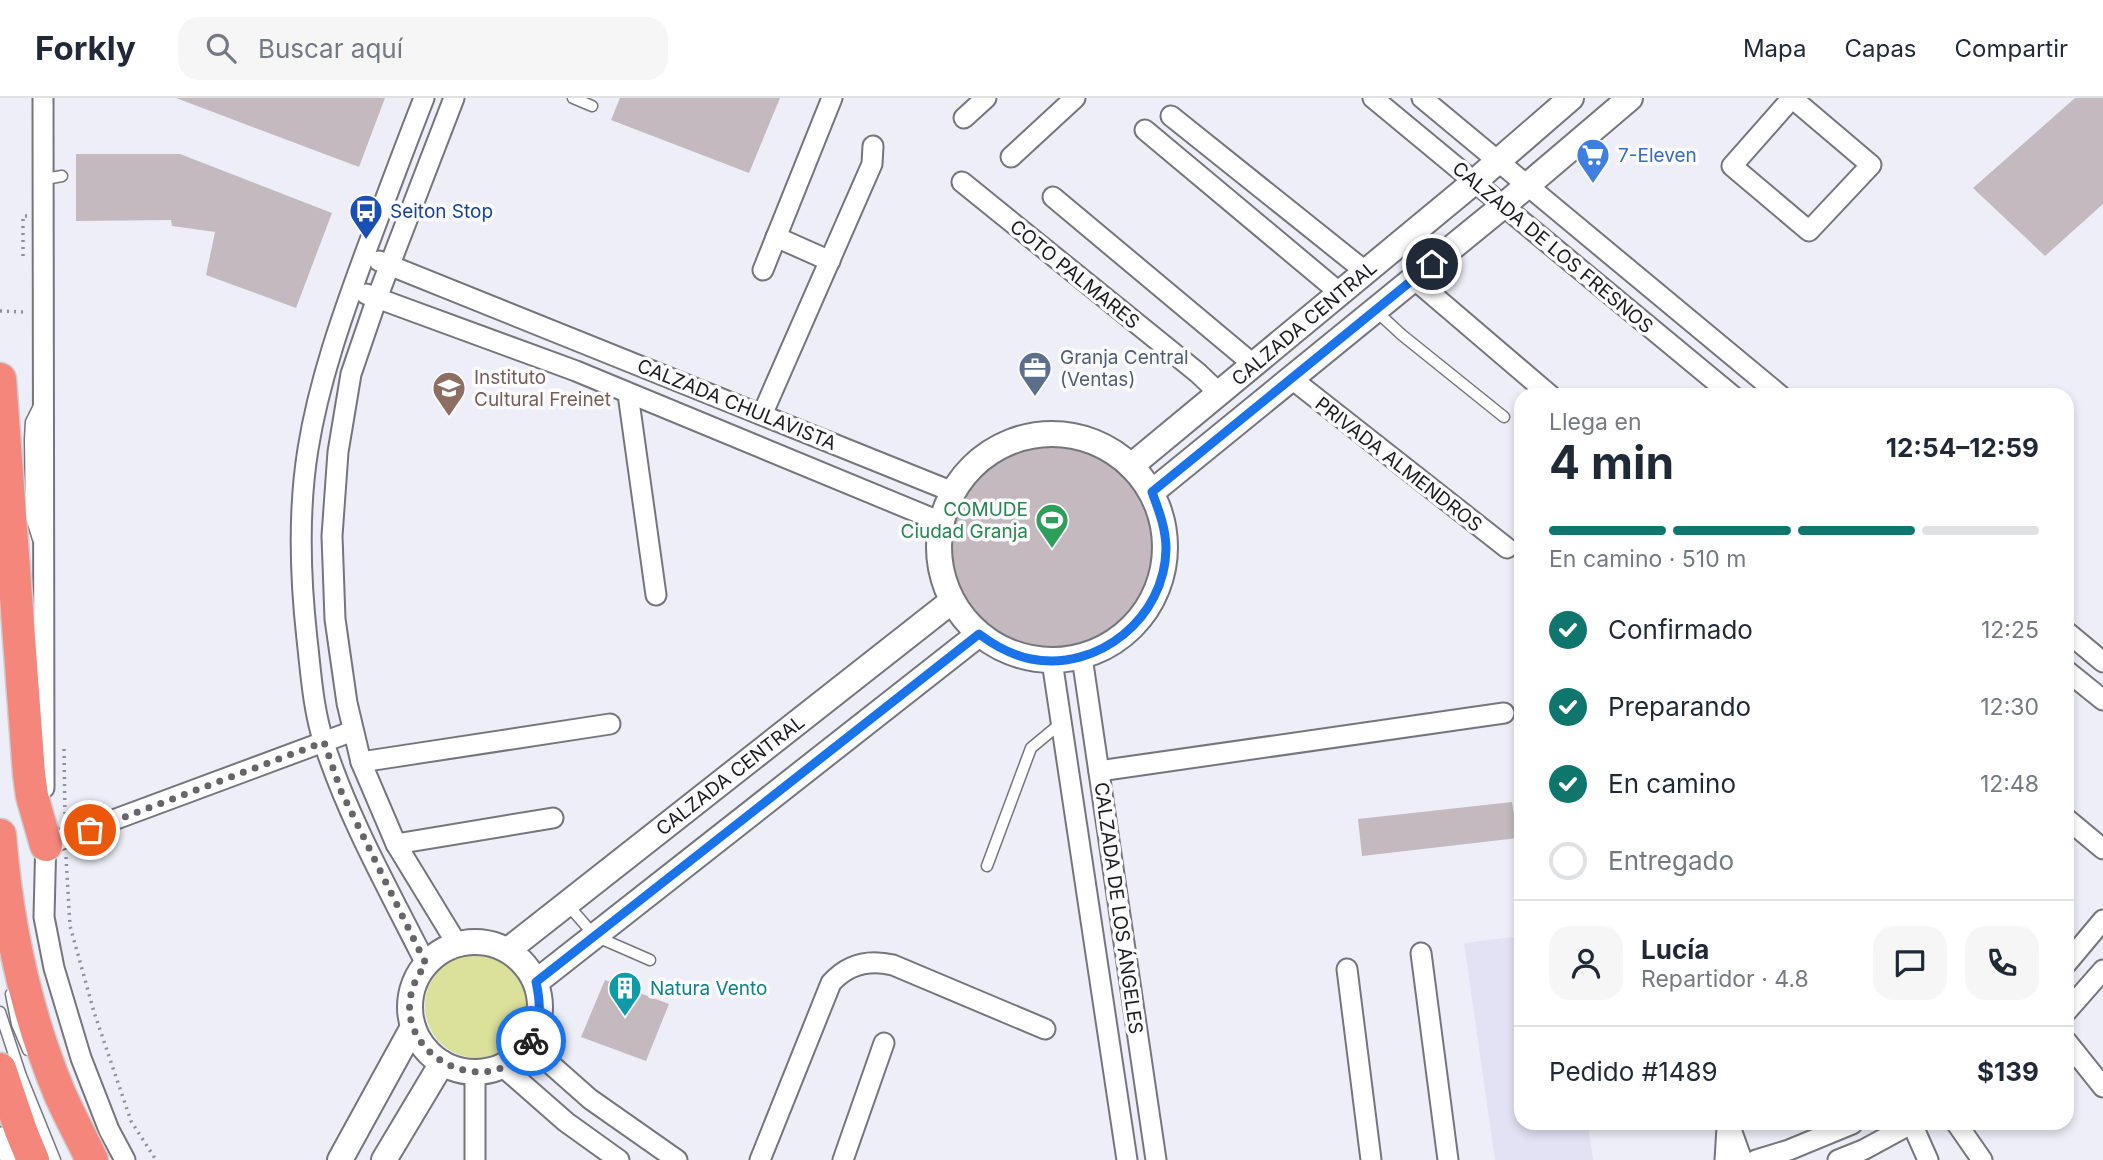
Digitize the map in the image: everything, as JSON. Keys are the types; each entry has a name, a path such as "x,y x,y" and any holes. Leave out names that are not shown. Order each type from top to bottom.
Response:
{"highway":[{"path":"0,379 29,774 32,796 55,842"},
{"path":"0,835 13,942 34,1021 59,1092 92,1160"},
{"path":"0,1069 20,1131 33,1160"}],"street":[{"path":"43,98 53,177 44,393 44,548 55,842 44,917 54,968 81,1058 109,1130 125,1160"},
{"path":"424,98 352,288 326,369 308,449 302,502 305,620 315,708 324,742 341,791 426,964"},
{"path":"454,98 377,298 351,374 333,503 335,619 346,703 361,762 397,844 457,944"},
{"path":"763,270 832,98"},
{"path":"964,118 986,98"},
{"path":"1011,157 1075,98"},
{"name":"CALZADA DE LOS FRESNOS","path":"1373,98 1723,388"},
{"name":"CALZADA DE LOS FRESNOS","path":"1422,98 1770,388"},
{"name":"CALZADA CENTRAL","path":"1131,466 1474,183 1571,98"},
{"name":"CALZADA CENTRAL","path":"1152,492 1376,311 1630,98"},
{"path":"1792,98 1871,165 1809,231 1732,166 1777,103 1792,98"},
{"path":"1171,116 1367,272"},
{"path":"415,121 440,131"},
{"path":"1145,130 1340,293"},
{"path":"762,415 872,164 873,146"},
{"name":"COTO PALMARES","path":"962,183 1198,373 1219,393"},
{"path":"1053,197 1254,365"},
{"path":"776,237 830,261"},
{"name":"CALZADA CHULAVISTA","path":"364,255 953,492"},
{"path":"1414,279 1542,388"},
{"name":"CALZADA CHULAVISTA","path":"352,288 576,371 941,522"},
{"path":"576,371 587,344"},
{"name":"PRIVADA ALMENDROS","path":"1292,379 1507,548"},
{"path":"628,394 656,595"},
{"path":"1035,436 1070,436 1092,441 1131,466 1152,492 1163,520 1166,548 1162,578 1150,605 1133,628 1109,645 1082,657 1052,661 1013,654 979,634 964,619 952,601 939,563 941,522 953,492 966,473 983,457 1002,445 1035,436"},
{"path":"302,502 333,503"},
{"name":"CALZADA CENTRAL","path":"508,950 952,601"},
{"path":"536,982 979,634"},
{"path":"2074,638 2103,662"},
{"name":"CALZADA DE LOS ÁNGELES","path":"1082,657 1156,1160"},
{"name":"CALZADA DE LOS ÁNGELES","path":"1052,661 1127,1160"},
{"path":"2074,677 2103,700"},
{"path":"1099,771 1504,713"},
{"path":"361,762 610,724"},
{"path":"55,842 353,731"},
{"path":"397,844 553,818"},
{"path":"2074,825 2103,849"},
{"path":"2074,955 2103,920"},
{"path":"474,941 492,943 508,950 525,964 536,982 541,1003 538,1025 529,1045 517,1057 502,1066 475,1072 458,1070 442,1063 430,1054 413,1027 410,1005 414,983 426,964 440,952 457,944 474,941"},
{"path":"1421,953 1448,1160"},
{"path":"760,1160 831,983 849,967 873,962 892,965 1045,1029"},
{"path":"1347,969 1371,1160"},
{"path":"2074,1003 2102,973"},
{"path":"340,1160 413,1027"},
{"path":"844,1160 884,1043"},
{"path":"529,1045 590,1099 675,1159"},
{"path":"2074,1051 2103,1087"},
{"path":"384,1160 442,1063"},
{"path":"502,1066 566,1122 619,1160"},
{"path":"475,1072 477,1159"},
{"path":"1725,1160 1728,1130"},
{"path":"1730,1130 1742,1160"},
{"path":"1756,1160 1837,1130"},
{"path":"1838,1160 1864,1155 1903,1130"},
{"path":"1915,1130 1928,1160"},
{"path":"1961,1130 1982,1160"},
{"path":"0,1138 11,1160"}],"lane":[{"path":"573,98 592,106"},
{"path":"1376,311 1504,417"},
{"path":"987,866 1031,748 1062,723"},
{"path":"567,903 595,936 650,960"},
{"path":"9,984 16,1024 32,1061"},
{"path":"0,1012 20,1076 55,1160"}],"path":[{"path":"0,312 24,312"},
{"path":"64,746 55,842 70,926 94,1012 131,1121 156,1160"}],"shaded area":[{"path":"1514,937 1514,1130 1589,1130 1593,1160 1495,1160 1464,943"}],"green space":[{"path":"477,954 497,958 514,969 525,986 529,1006 525,1026 514,1043 497,1054 477,1058 457,1054 440,1043 429,1026 425,1006 429,986 440,969 457,958"}],"building":[{"path":"176,98 385,98 359,167"},
{"path":"620,98 780,98 749,173 611,120"},
{"path":"2075,98 2103,98 2103,204 2045,256 1973,188"},
{"path":"76,154 180,154 332,213 296,308 206,275 215,232 172,226 171,220 76,221"},
{"name":"COMUDE Ciudad Granja","path":"1052,446 1091,454 1108,463 1123,476 1136,491 1145,508 1153,547 1145,586 1136,603 1123,618 1108,631 1091,640 1052,648 1013,640 996,631 981,618 968,603 959,586 951,547 959,508 968,491 981,476 996,463 1013,454"},
{"path":"1512,802 1514,838 1362,856 1358,819"},
{"name":"Natura Vento","path":"605,980 669,1004 646,1061 581,1037"}],"way so far":[{"path":"90,830 324,742 341,791 426,964 414,983 410,1005 413,1027 420,1041 430,1054 442,1063 458,1070 475,1072 502,1066 517,1057 531,1041"}],"place":[{"name":"7-Eleven","path":"1593,185"},
{"name":"Seiton Stop","path":"366,241"},
{"name":"Granja Central (Ventas)","path":"1035,398"},
{"name":"Instituto Cultural Freinet","path":"449,418"},
{"name":"COMUDE Ciudad Granja","path":"1052,550"},
{"name":"Natura Vento","path":"625,1018"}],"route":[{"path":"531,1041 538,1025 541,1003 536,982 979,634 1013,654 1052,661 1082,657 1109,645 1133,628 1150,605 1162,578 1166,548 1163,520 1152,492 1432,264"}]}
